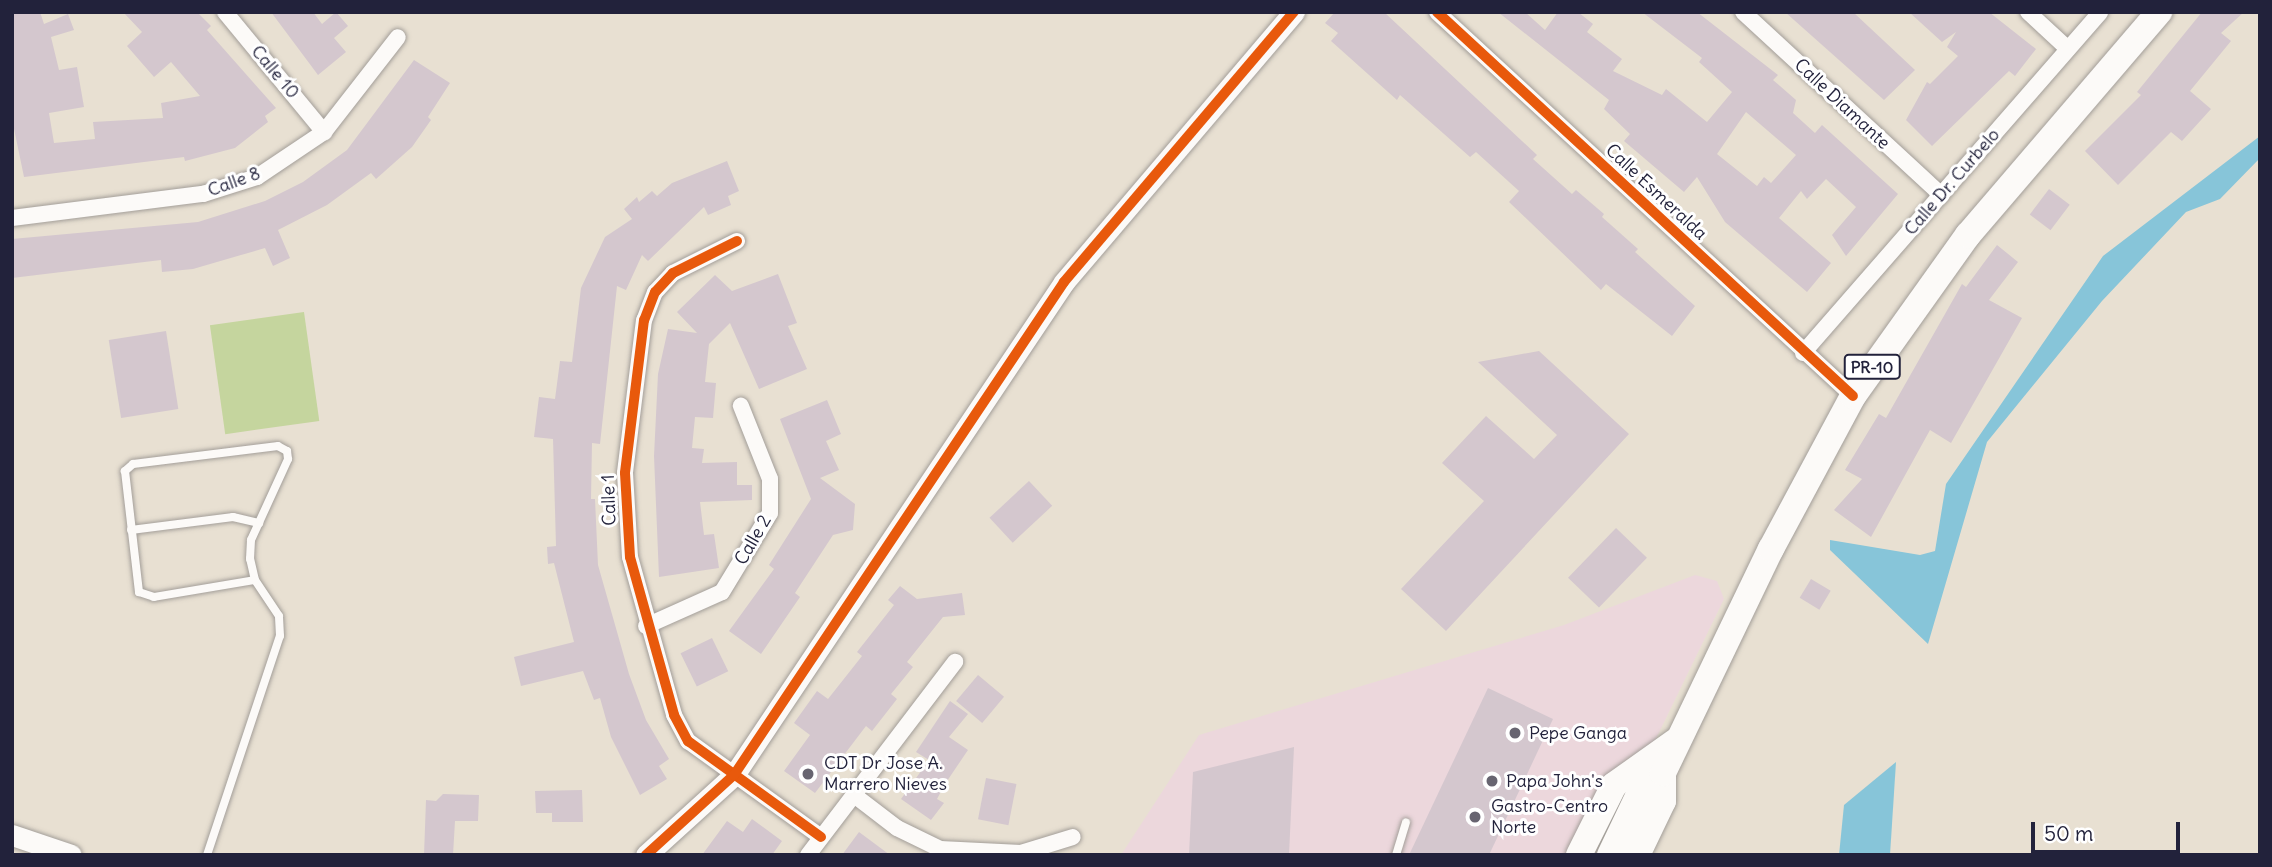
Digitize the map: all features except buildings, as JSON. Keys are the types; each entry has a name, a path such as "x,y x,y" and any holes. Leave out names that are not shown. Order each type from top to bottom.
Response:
{"main road":[{"name":"PR-10","path":"1637,855 1663,801 1663,773 1853,396 1968,235 2159,12"},
{"path":"1579,855 1614,785 1680,738"},
{"name":"PR-10","path":"1610,855 1641,790 1663,773"}],"street":[{"name":"Calle 10","path":"225,12 324,132"},
{"path":"646,855 734,775 1064,282 1294,12"},
{"name":"Calle Esmeralda","path":"1437,12 1803,353 1853,396"},
{"name":"Calle Diamante","path":"1743,12 1941,195"},
{"path":"2028,12 2068,49"},
{"name":"Calle Dr. Curbelo","path":"1803,353 2100,12"},
{"name":"Calle 8","path":"12,218 203,194 257,177 324,132 398,37"},
{"name":"Calle 1","path":"737,241 673,273 656,292 644,320 625,473 629,557 646,626 674,715 688,741 821,837"},
{"name":"Calle 2","path":"646,626 722,592 770,513 770,479 741,406"},
{"path":"808,855 955,662"},
{"path":"855,795 897,828 940,849 1021,853 1073,837"},
{"path":"12,835 71,855"}],"lane":[{"path":"207,855 280,636 279,616 255,580 251,540 288,459 287,451 278,446 133,464 125,471 139,592 154,597 255,580"},
{"path":"131,530 233,517 258,523"},
{"path":"1396,855 1406,824"}],"shaded area":[{"path":"1695,575 1717,581 1724,599 1649,753 1577,855 1121,855 1199,735 1564,625"}],"green space":[{"path":"304,312 319,421 225,434 210,325"}],"water":[{"path":"2260,136 2260,158 2220,199 2186,212 2102,301 1987,442 1928,644 1830,550 1830,540 1920,555 1935,551 1946,484 2103,256"},
{"path":"1896,762 1890,855 1839,855 1844,805"}],"cycle path":[{"path":"646,855 734,775 1064,282 1294,12"},
{"path":"1437,12 1853,396"},
{"path":"737,241 673,273 655,292 644,320 625,473 630,557 674,715 688,741 821,837"}],"place":[{"name":"Pepe Ganga","path":"1515,733"},
{"name":"CDT Dr Jose A. Marrero Nieves","path":"808,774"},
{"name":"Papa John's","path":"1492,781"},
{"name":"Gastro-Centro Norte","path":"1475,817"}]}
